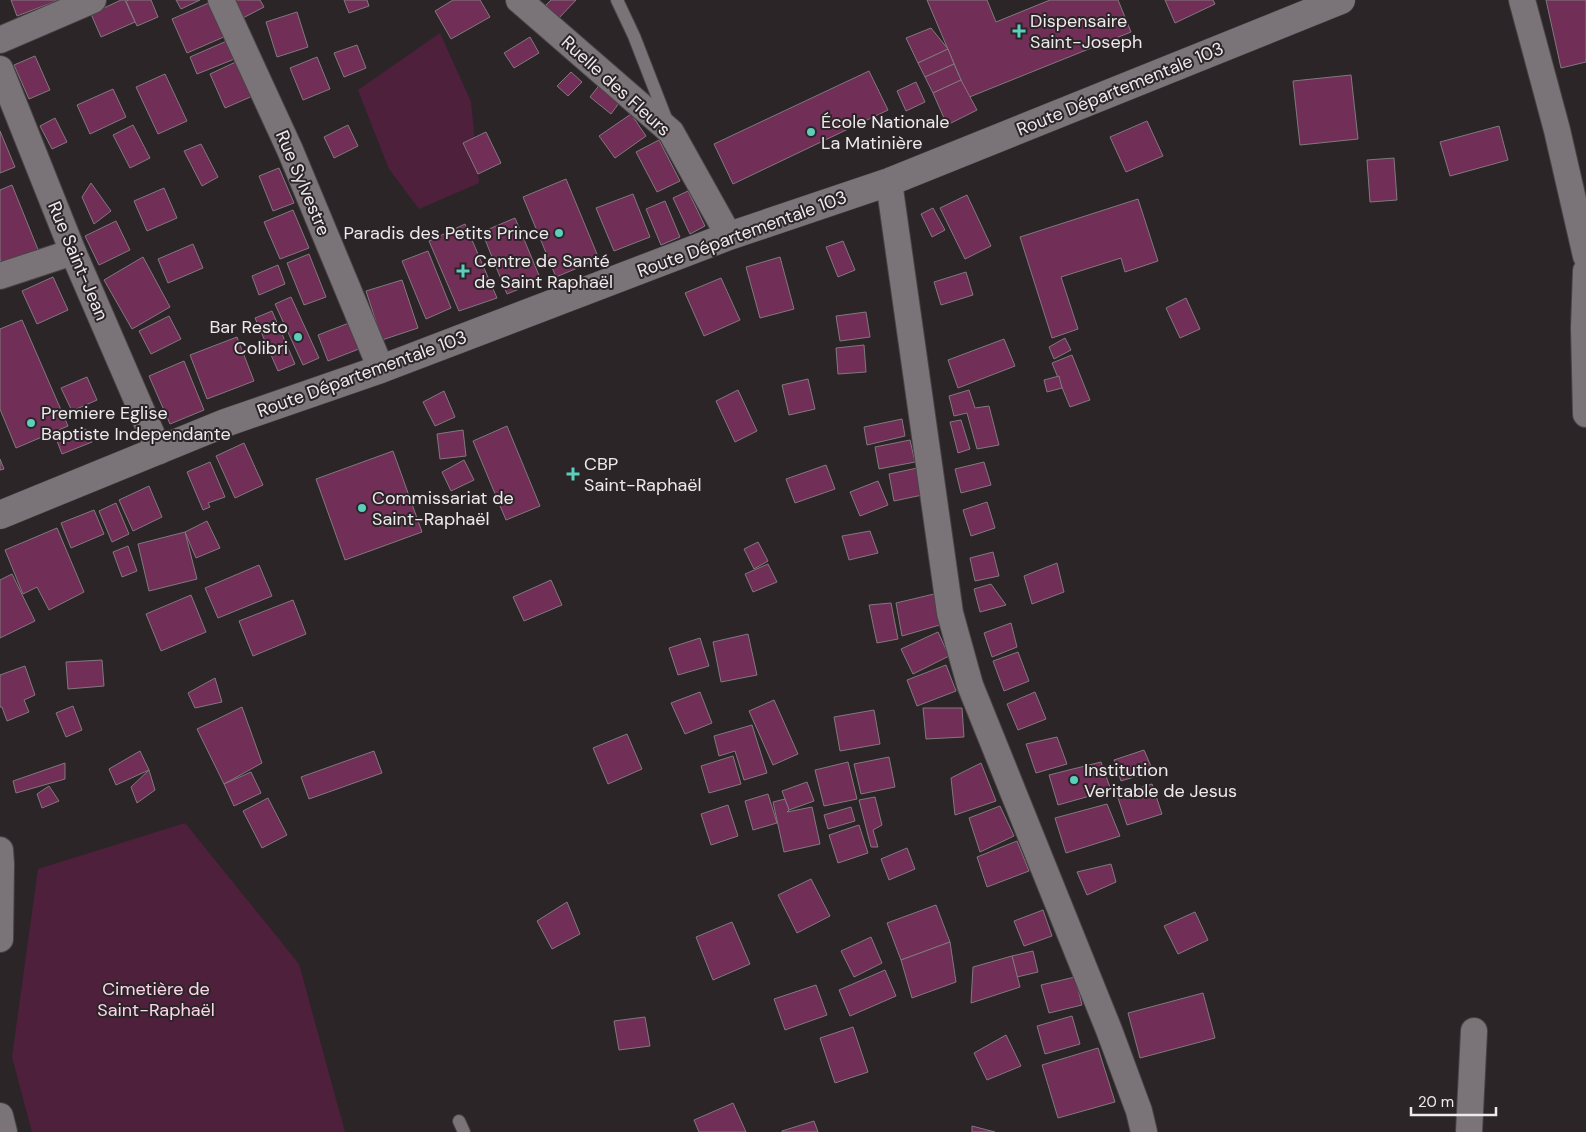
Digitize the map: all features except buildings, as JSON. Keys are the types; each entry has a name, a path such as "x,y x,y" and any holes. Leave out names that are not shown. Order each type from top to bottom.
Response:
{"main road":[{"name":"Route Départementale 103","path":"0,515 225,423 382,369 729,236 889,182 1341,0"}],"street":[{"path":"0,40 93,0"},
{"name":"Rue Sylvestre","path":"221,0 290,150 382,369"},
{"name":"Ruelle des Fleurs","path":"519,0 671,132 729,236"},
{"path":"1522,0 1557,130 1586,256"},
{"name":"Rue Saint-Jean","path":"0,69 74,252 159,451"},
{"path":"889,182 950,613 970,685 1109,1030 1139,1111 1144,1132"},
{"path":"0,276 74,252"},
{"path":"1586,271 1584,328 1586,414"},
{"path":"0,850 0,939"},
{"path":"1469,1132 1474,1031"},
{"path":"0,1116 4,1132"}],"lane":[{"path":"617,0 634,36 671,132"}],"green space":[{"path":"440,33 471,102 479,183 419,209 389,169 358,90"},
{"name":"Cimetière de Saint-Raphaël","path":"185,823 299,964 345,1132 32,1132 12,1057 38,869"}],"place":[{"name":"Dispensaire Saint-Joseph","path":"1019,31"},
{"name":"École Nationale La Matinière","path":"811,132"},
{"name":"Paradis des Petits Prince","path":"559,233"},
{"name":"Centre de Santé de Saint Raphaël","path":"463,271"},
{"name":"Bar Resto Colibri","path":"298,337"},
{"name":"Premiere Eglise Baptiste Independante","path":"31,423"},
{"name":"CBP Saint-Raphaël","path":"573,474"},
{"name":"Commissariat de Saint-Raphaël","path":"362,508"},
{"name":"Institution Veritable de Jesus","path":"1074,780"}]}
